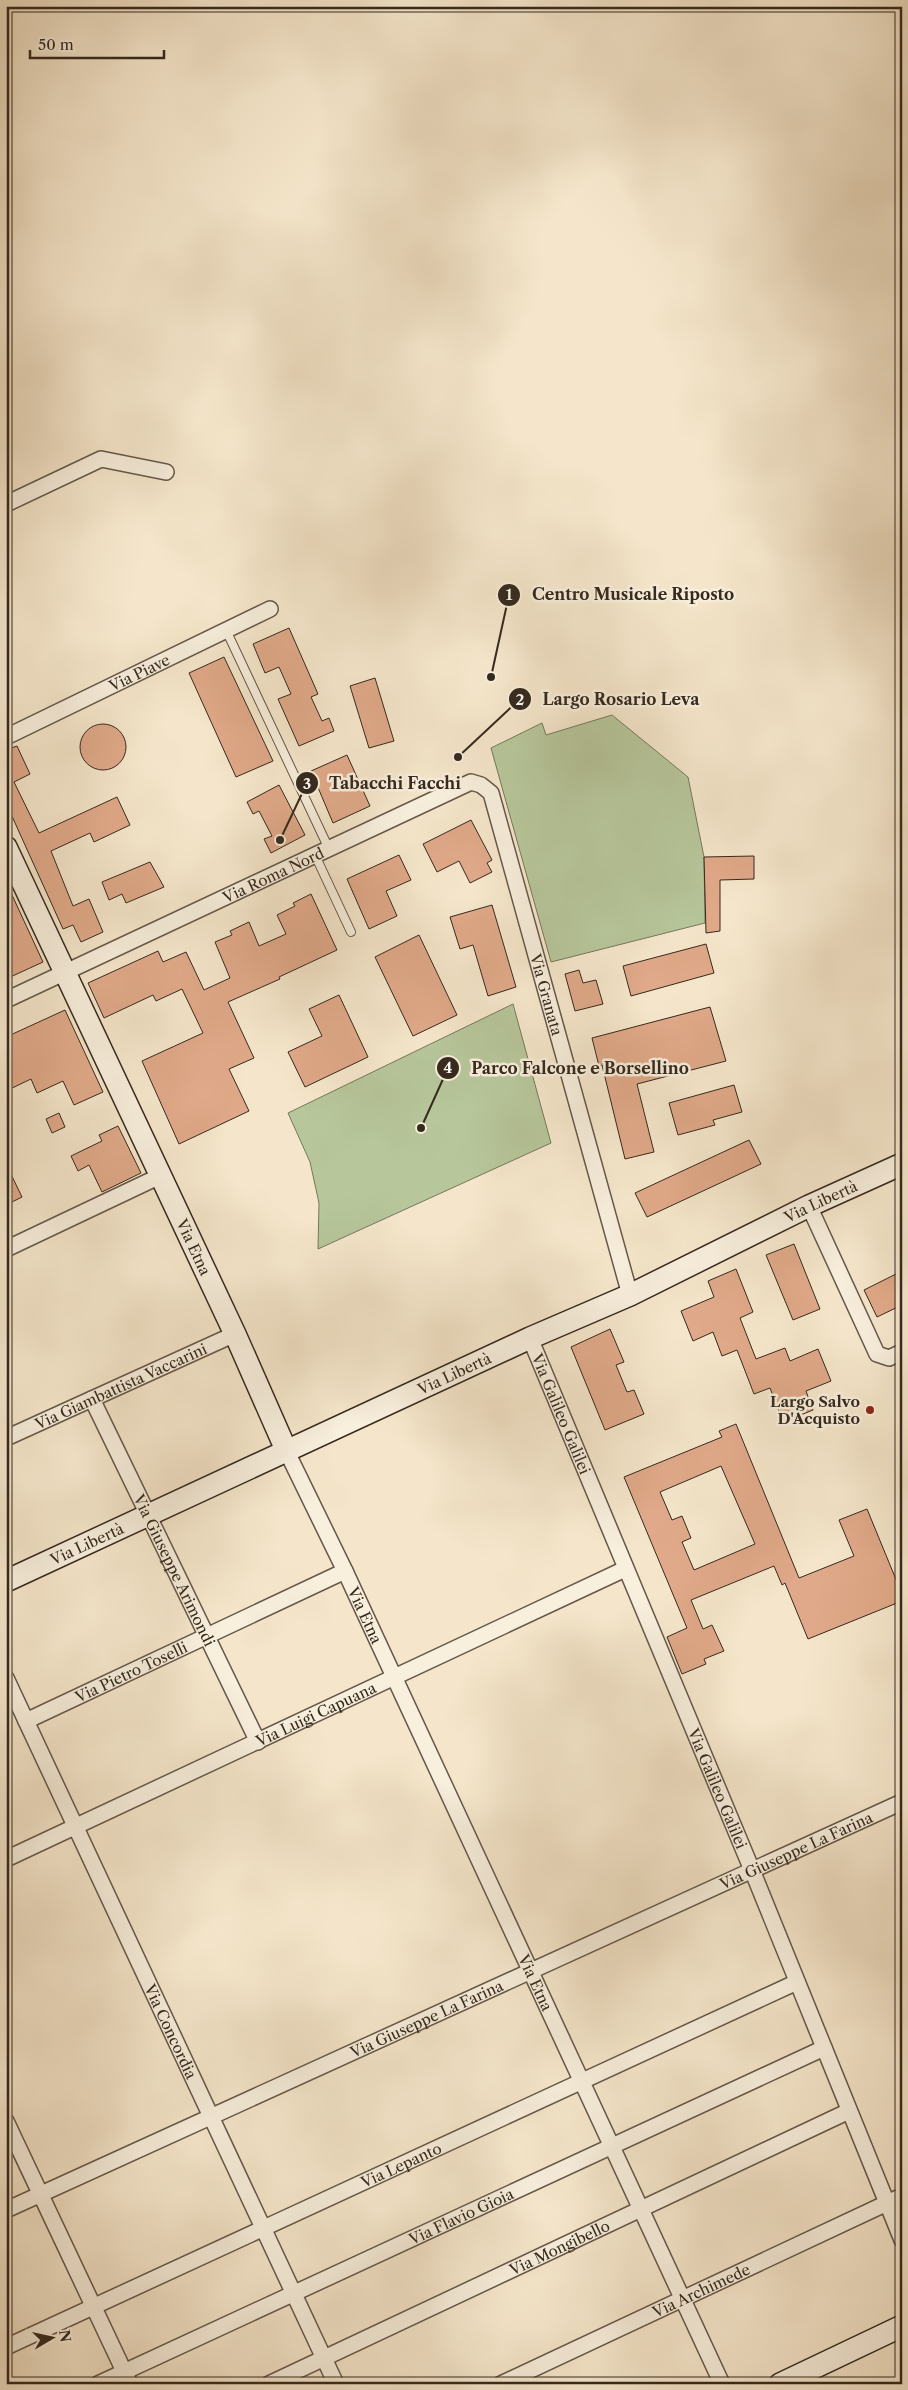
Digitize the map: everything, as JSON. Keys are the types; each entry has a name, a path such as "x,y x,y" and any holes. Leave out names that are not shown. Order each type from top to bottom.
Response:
{"street":[{"path":"6,504 102,459 166,472"},
{"name":"Via Piave","path":"6,736 270,609"},
{"name":"Via Roma Nord","path":"6,1000 471,782 482,785"},
{"name":"Via Granata","path":"482,785 491,793 630,1295"},
{"name":"Via Etna","path":"6,847 235,1334 287,1452 345,1571 722,2384"},
{"name":"Via Libertà","path":"6,1580 287,1452 530,1338 630,1295 809,1206 902,1164"},
{"path":"6,1249 160,1176"},
{"path":"809,1206 878,1354 889,1358 902,1352"},
{"name":"Via Giambattista Vaccarini","path":"6,1438 235,1334"},
{"name":"Via Galileo Galilei","path":"530,1338 752,1870 902,2240"},
{"name":"Via Giuseppe Arimondi","path":"92,1399 150,1514 258,1742"},
{"name":"Via Luigi Capuana","path":"6,1859 625,1569"},
{"name":"Via Pietro Toselli","path":"26,1721 345,1571"},
{"name":"Via Concordia","path":"6,1678 336,2384"},
{"name":"Via Giuseppe La Farina","path":"6,2210 902,1802"},
{"name":"Via Lepanto","path":"6,2347 797,1982"},
{"name":"Via Flavio Gioia","path":"98,2384 128,2377 294,2294 824,2048"},
{"name":"Via Mongibello","path":"269,2384 850,2111"},
{"path":"6,2121 128,2377"},
{"name":"Via Archimede","path":"501,2384 902,2196"},
{"path":"780,2384 902,2326"}],"lane":[{"path":"226,630 322,852 351,932"}],"green space":[{"path":"612,715 688,777 704,857 705,923 551,962 491,748 542,723 546,735"},
{"path":"513,1004 551,1143 318,1249 319,1203 310,1162 288,1113"}],"building":[{"path":"289,628 318,694 311,697 322,721 329,718 334,731 299,746 278,699 291,694 279,667 265,673 253,644"},
{"path":"224,657 273,761 236,777 189,673"},
{"path":"375,678 394,741 369,748 350,686"},
{"path":"108,724 120,730 125,738 125,756 120,764 112,769 98,770 86,764 81,756 80,742 86,730 94,725"},
{"path":"17,746 30,774 14,782 39,833 117,797 130,825 94,842 90,833 51,851 73,906 89,899 103,932 81,942 73,925 63,929 6,803 6,750"},
{"path":"347,755 370,806 333,823 311,771"},
{"path":"279,785 305,835 271,853 264,839 272,836 259,811 253,814 247,802"},
{"path":"471,820 492,860 487,863 492,872 470,883 459,861 437,872 423,844"},
{"path":"399,855 411,880 386,891 397,916 369,929 347,879"},
{"path":"754,856 754,879 720,880 720,931 706,933 704,857"},
{"path":"150,862 164,887 126,903 122,894 109,900 102,882"},
{"path":"6,882 43,962 6,979"},
{"path":"311,894 337,950 279,977 280,979 228,1002 254,1058 229,1069 249,1111 179,1144 142,1061 203,1033 182,989 156,1001 153,995 104,1018 88,983 158,951 163,962 186,952 204,990 230,978 215,942 232,935 230,931 249,922 259,946 286,934 277,915 295,906 293,903"},
{"path":"492,905 516,987 488,996 473,945 460,949 450,917"},
{"path":"419,935 457,1015 413,1036 375,957"},
{"path":"706,944 714,973 631,996 623,966"},
{"path":"579,970 583,983 596,980 603,1004 575,1011 565,974"},
{"path":"339,995 368,1057 305,1087 288,1052 322,1036 309,1009"},
{"path":"710,1007 726,1061 637,1084 654,1152 625,1159 602,1065 599,1066 592,1038"},
{"path":"65,1010 103,1092 74,1105 63,1081 37,1093 31,1079 6,1091 6,1037"},
{"path":"734,1085 742,1112 713,1120 715,1125 678,1135 669,1103"},
{"path":"59,1113 65,1127 52,1133 46,1119"},
{"path":"118,1126 141,1173 102,1192 89,1165 78,1171 71,1156 102,1141 99,1135"},
{"path":"749,1140 761,1164 647,1217 635,1193"},
{"path":"6,1164 22,1197 6,1205"},
{"path":"794,1244 820,1309 793,1320 766,1255"},
{"path":"736,1269 753,1312 740,1318 756,1359 785,1348 790,1361 818,1349 831,1381 806,1391 813,1410 783,1422 770,1388 754,1394 737,1350 722,1356 713,1332 693,1341 681,1311 714,1297 708,1281"},
{"path":"902,1271 902,1305 877,1317 864,1290"},
{"path":"610,1329 624,1362 616,1365 627,1392 634,1390 644,1414 605,1430 571,1347"},
{"path":"736,1424 799,1578 854,1556 839,1520 867,1509 902,1594 902,1601 808,1639 785,1583 782,1585 774,1566 691,1600 703,1629 712,1625 724,1651 704,1659 706,1664 682,1674 667,1637 687,1628 624,1477 722,1437 719,1431","holes":["721,1466 755,1544 694,1570 682,1542 691,1538 682,1516 672,1520 660,1492"]}],"place":[{"name":"Centro Musicale Riposto","path":"491,677"},
{"name":"Largo Rosario Leva","path":"458,757"},
{"name":"Tabacchi Facchi","path":"280,840"},
{"name":"Parco Falcone e Borsellino","path":"421,1128"},
{"name":"Largo Salvo D'Acquisto","path":"870,1410"}]}
